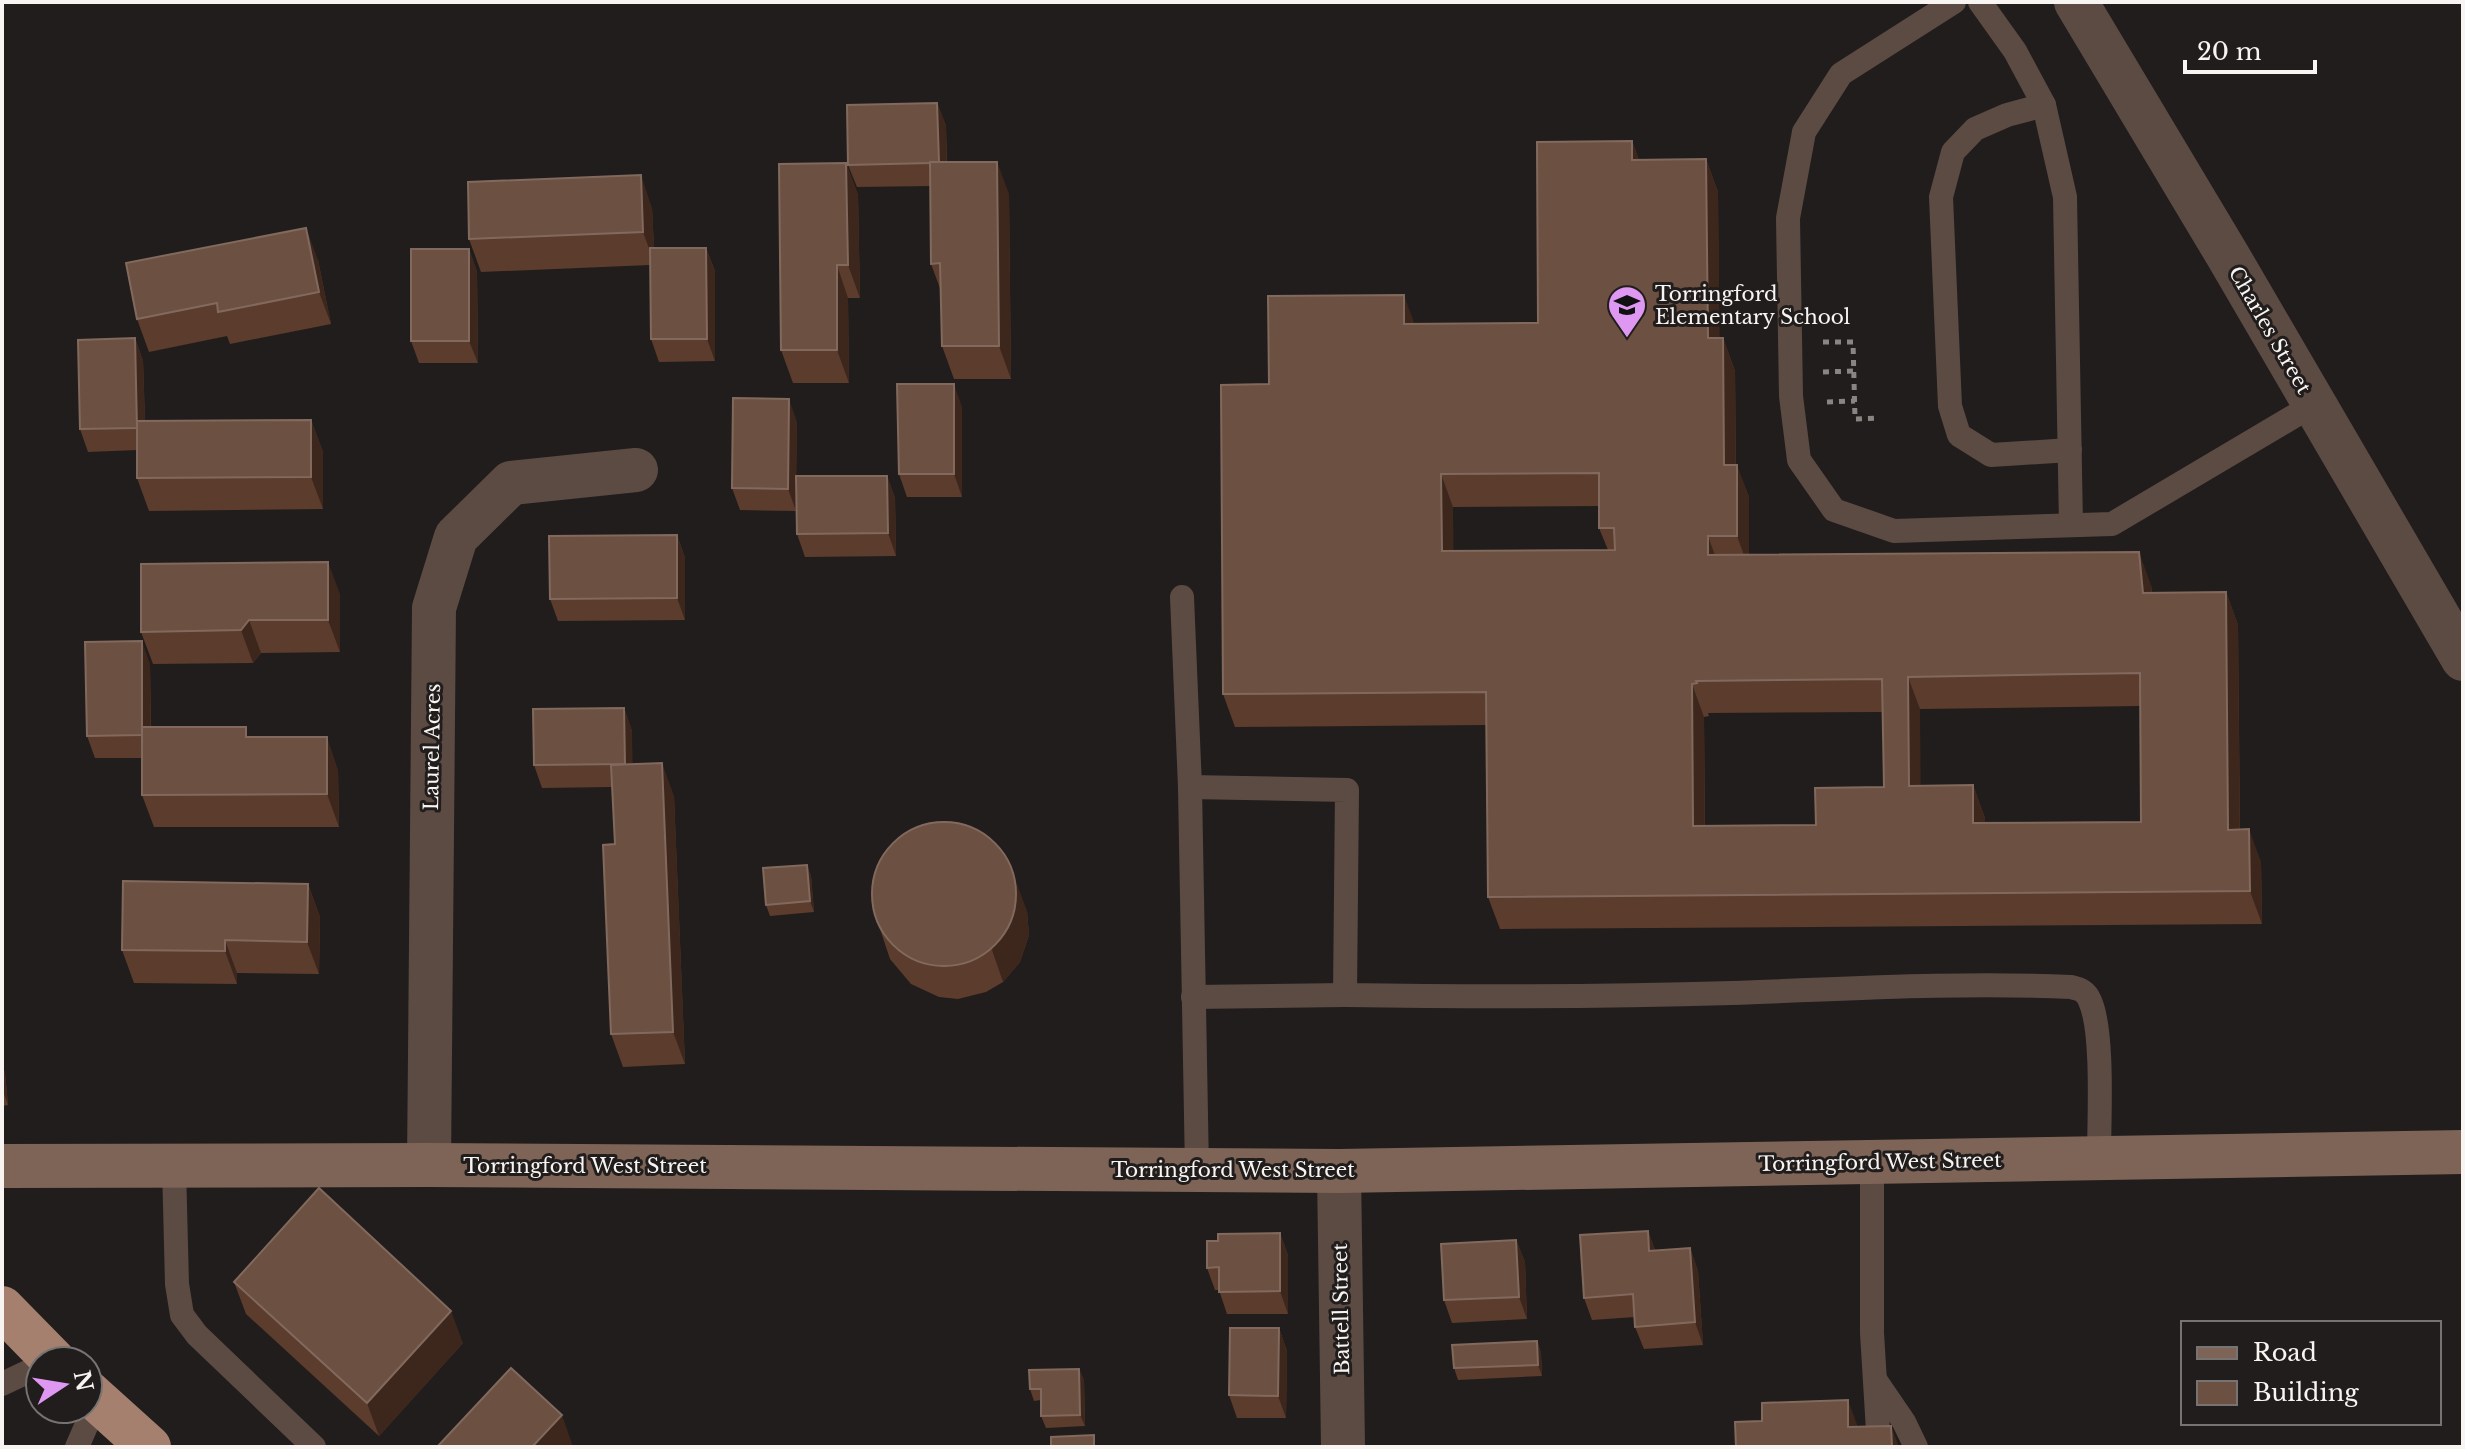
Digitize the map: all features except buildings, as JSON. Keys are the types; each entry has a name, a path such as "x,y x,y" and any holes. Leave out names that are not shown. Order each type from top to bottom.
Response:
{"highway":[{"path":"2,1308 34,1345"},
{"path":"104,1406 149,1447"}],"main road":[{"name":"Torringford West Street","path":"2,1166 429,1165 1339,1171 2463,1152"}],"street":[{"name":"Charles Street","path":"2076,2 2463,659"},
{"name":"Laurel Acres","path":"429,1165 434,608 456,537 511,483 636,470"},
{"name":"Battell Street","path":"1339,1171 1343,1447"}],"lane":[{"path":"1954,2 1841,74 1804,132 1788,218 1791,396 1799,460 1834,510 1894,531 2112,524 2313,405"},
{"path":"1980,2 2015,51 2044,105 2065,197 2071,525"},
{"path":"2044,105 2007,115 1975,129 1953,152 1941,197 1950,406 1959,435 1991,455 2070,450"},
{"path":"1182,597 1190,787 1197,1170"},
{"path":"1190,787 1347,790 1345,995"},
{"path":"1193,997 1345,995 1458,998 1948,985 2071,987 2083,990 2090,999 2097,1031 2099,1158"},
{"path":"1872,1162 1879,1447"},
{"path":"174,1166 177,1284 182,1315 197,1335 314,1447"},
{"path":"2,1384 24,1374"},
{"path":"1875,1380 1904,1422 1916,1447"},
{"path":"77,1447 84,1425"}],"path":[{"path":"1853,342 1855,419 1879,418"}],"place":[{"name":"Torringford Elementary School","path":"1627,339"}]}
